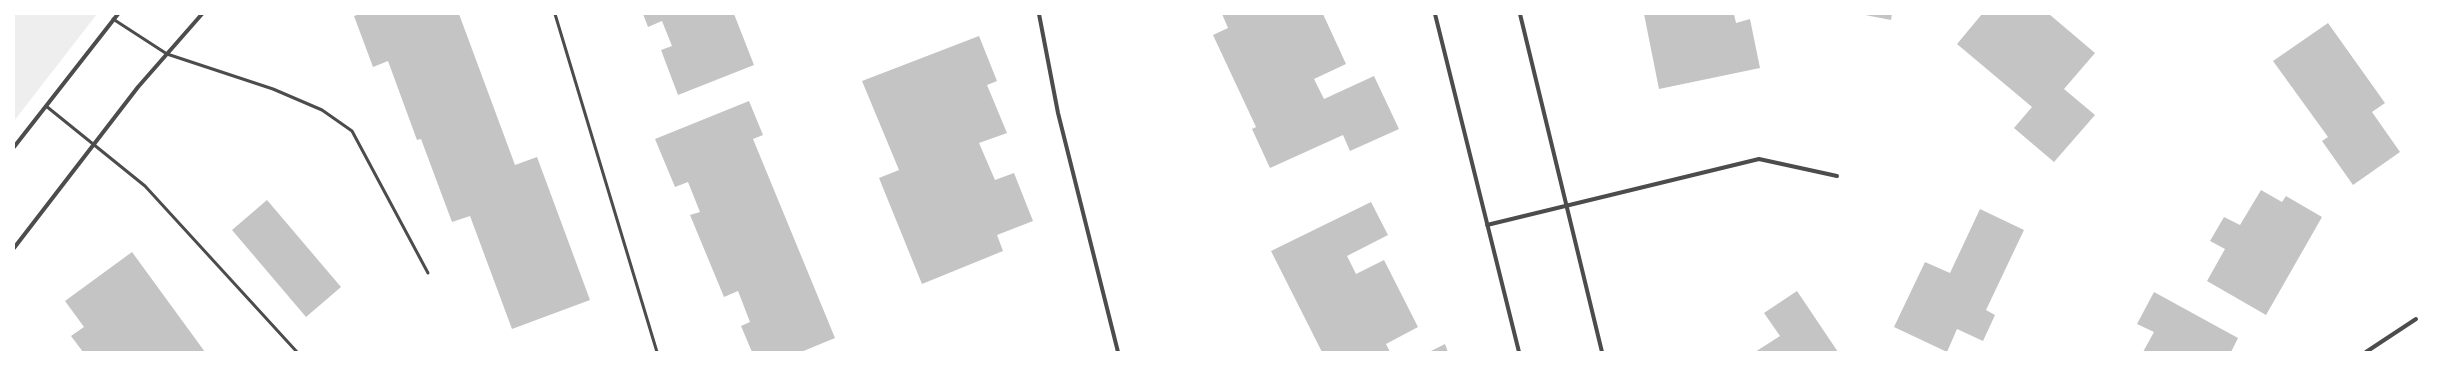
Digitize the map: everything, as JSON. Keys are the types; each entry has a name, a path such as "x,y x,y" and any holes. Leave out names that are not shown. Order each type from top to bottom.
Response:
{"street":[{"path":"14,147 118,14"},
{"path":"14,248 94,143 202,14"},
{"path":"1039,14 1058,113 1118,352"},
{"path":"1435,14 1519,352"},
{"path":"1520,14 1565,205 1602,352"},
{"path":"1486,224 1759,159 1837,176"},
{"path":"2366,352 2416,319"}],"lane":[{"path":"555,14 658,352"},
{"path":"113,19 167,54 273,88 322,110 352,131 428,273"},
{"path":"46,106 94,143 145,186 297,352"}],"shaded area":[{"path":"14,14 97,14 14,121"}],"building":[{"path":"360,14 459,14 515,165 537,157 590,300 512,329 470,216 452,222 421,139 417,140 388,61 373,67 354,16"},
{"path":"643,14 734,14 754,65 678,95 661,50 672,46 662,21 648,27"},
{"path":"1222,14 1323,14 1346,64 1314,79 1324,99 1374,76 1399,129 1350,151 1343,135 1270,168 1252,129 1256,127 1213,35 1228,28"},
{"path":"1644,14 1734,14 1736,23 1750,19 1760,68 1659,89"},
{"path":"1860,14 1892,14 1891,20"},
{"path":"1982,14 2049,14 2095,53 2064,89 2095,115 2054,162 2014,128 2032,107 1957,44"},
{"path":"2328,23 2385,103 2372,112 2400,152 2353,185 2322,141 2328,137 2273,61"},
{"path":"979,36 997,81 987,85 1007,133 979,143 995,180 1014,173 1033,221 997,235 1003,251 922,284 879,178 899,170 862,81"},
{"path":"749,101 763,135 753,139 835,338 801,352 752,352 741,326 750,322 738,291 724,297 690,215 700,212 688,182 675,187 655,139"},
{"path":"2261,190 2282,202 2286,196 2322,217 2266,315 2207,281 2225,249 2210,241 2224,217 2240,225"},
{"path":"267,200 341,287 306,317 232,230"},
{"path":"1371,202 1388,235 1347,256 1356,274 1384,260 1418,327 1386,344 1390,352 1322,352 1271,251"},
{"path":"1980,209 2024,230 1986,310 1995,315 1983,341 1957,329 1947,352 1894,327 1925,262 1950,273"},
{"path":"132,252 205,352 83,352 71,336 84,327 65,301"},
{"path":"1797,291 1838,352 1755,352 1780,336 1764,313"},
{"path":"2154,292 2238,338 2231,352 2143,352 2154,332 2137,324"},
{"path":"1445,344 1448,352 1429,352"}]}
